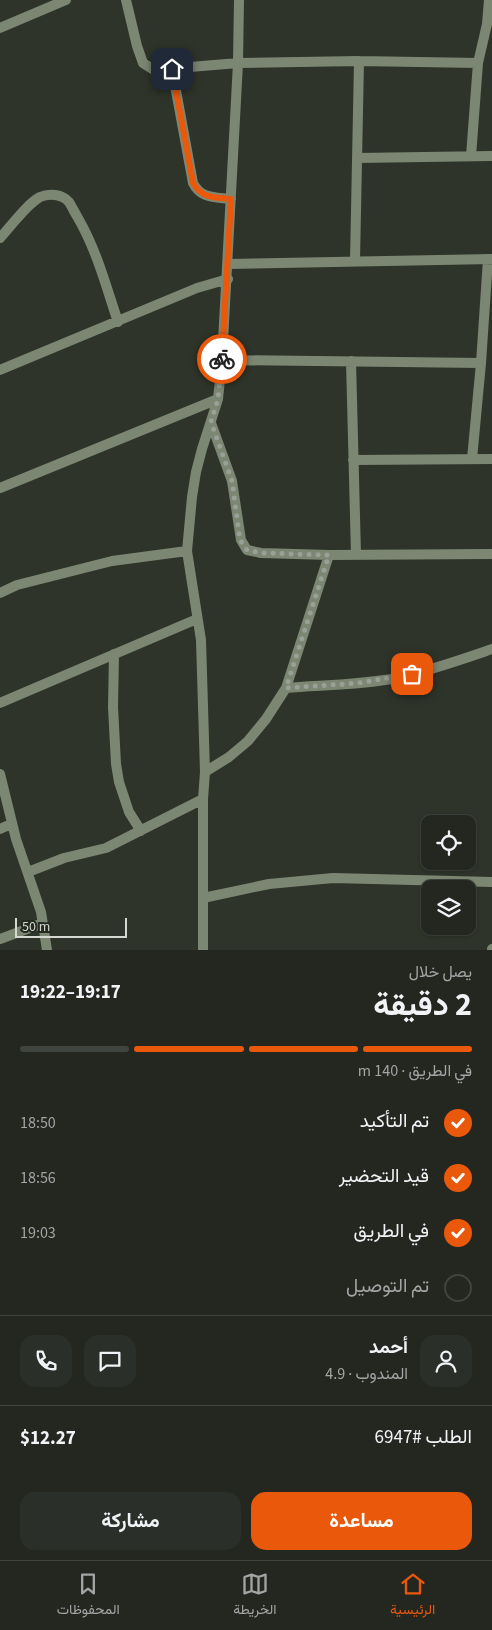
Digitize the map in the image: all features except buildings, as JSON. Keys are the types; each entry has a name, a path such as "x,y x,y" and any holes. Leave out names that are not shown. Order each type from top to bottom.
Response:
{"street":[{"path":"0,26 66,0"},
{"path":"126,0 143,63 154,70 238,63 359,61 478,63"},
{"path":"203,950 204,772 201,640 187,551 196,472 218,399 222,360 228,278 239,0"},
{"path":"471,156 478,63 487,24 489,0"},
{"path":"355,261 359,61"},
{"path":"172,69 193,183 198,192 210,197 231,199"},
{"path":"357,158 492,156"},
{"path":"0,238 33,202 41,197 52,194 68,201 96,252 118,322"},
{"path":"228,264 490,259 472,459"},
{"path":"0,370 198,288 228,278"},
{"path":"222,360 482,363"},
{"path":"351,361 356,555"},
{"path":"0,488 218,399"},
{"path":"211,422 232,481 240,540 247,550 261,553 329,555 492,554"},
{"path":"353,460 492,459"},
{"path":"0,593 16,585 112,561 187,551"},
{"path":"204,772 228,757 248,741 266,720 286,688 329,555"},
{"path":"0,703 198,619"},
{"path":"286,688 359,683 394,678 430,670 492,649"},
{"path":"114,654 113,707 116,764 119,782 129,812 141,831"},
{"path":"0,774 11,824 38,899 47,950"},
{"path":"28,872 64,858 106,848 203,799"},
{"path":"0,829 11,824"},
{"path":"203,898 269,884 333,878 492,882"},
{"path":"0,939 43,923"}],"way so far":[{"path":"222,359 218,399 211,422 232,481 240,540 247,550 261,553 329,555 286,688 359,683 412,674"}],"route":[{"path":"172,69 193,183 198,192 210,197 231,199 222,359"}]}
